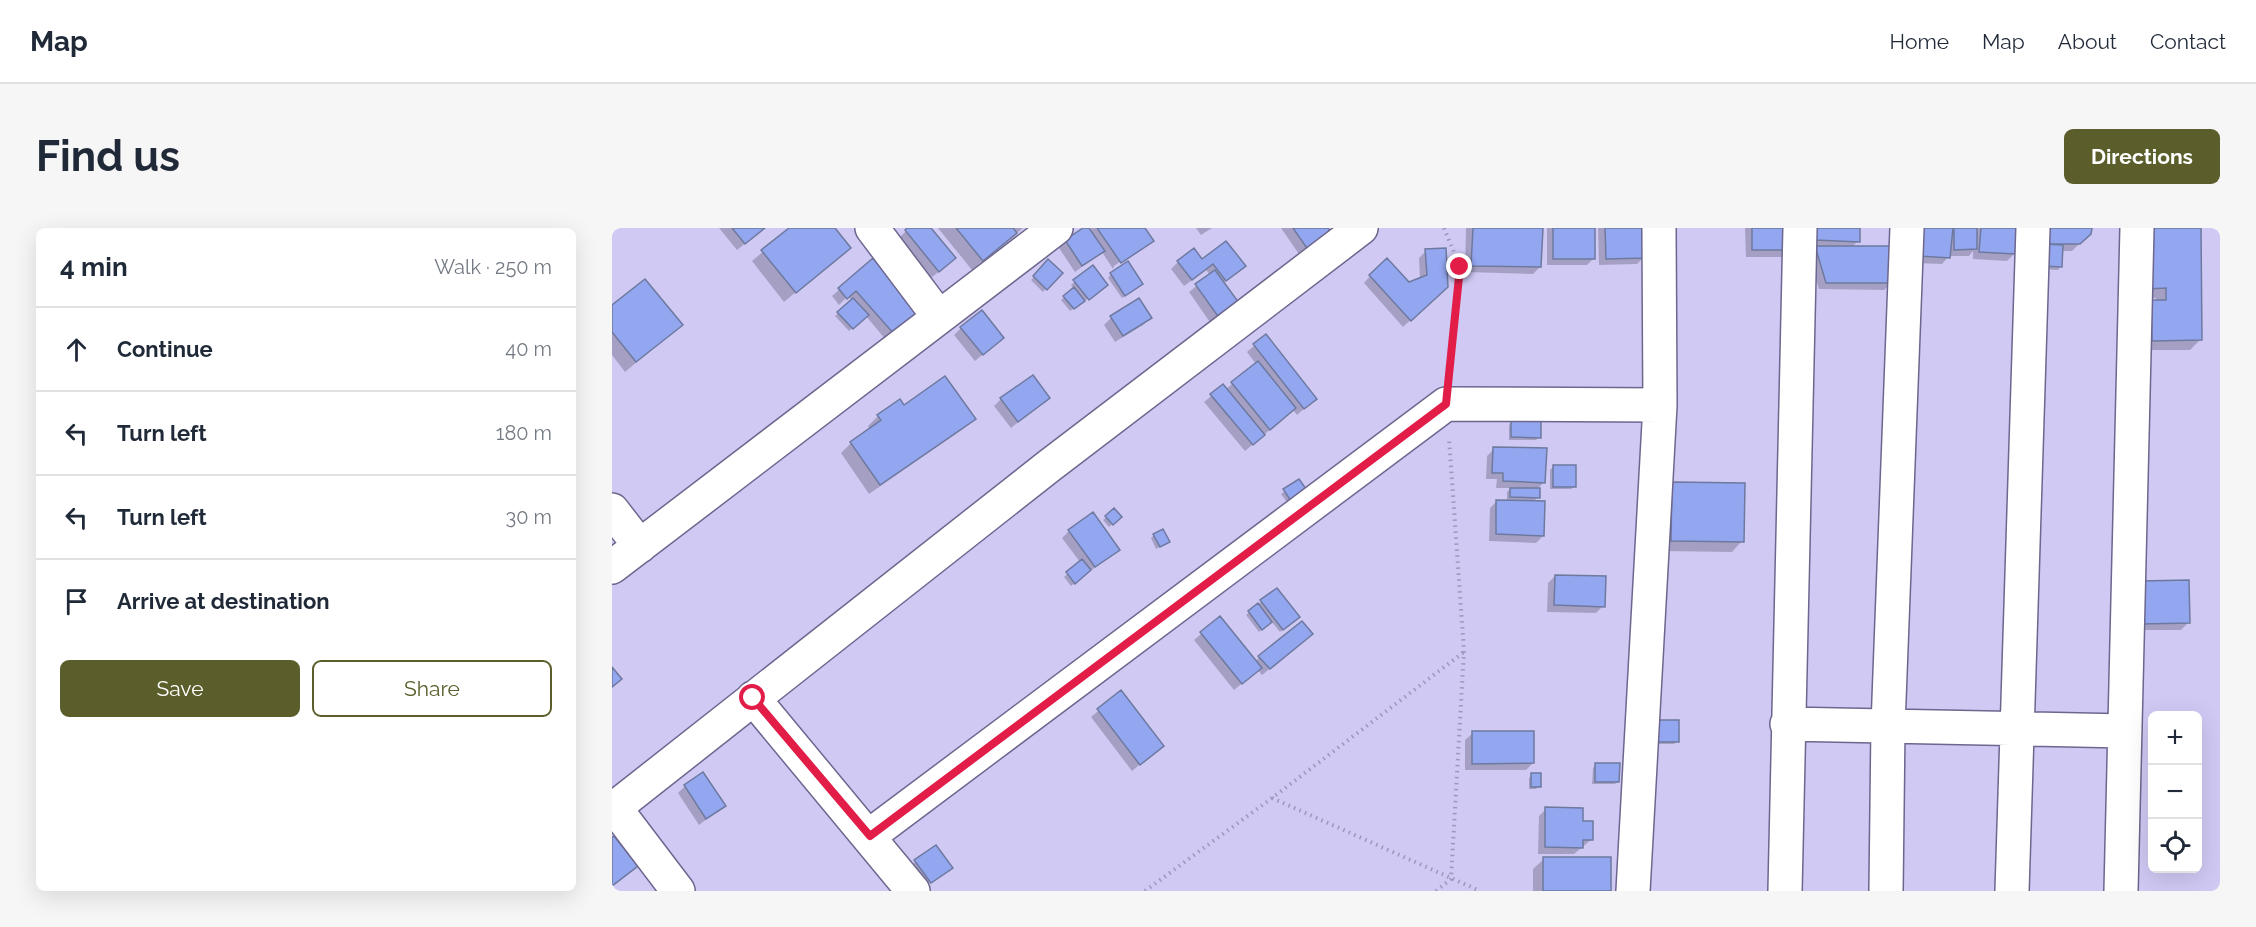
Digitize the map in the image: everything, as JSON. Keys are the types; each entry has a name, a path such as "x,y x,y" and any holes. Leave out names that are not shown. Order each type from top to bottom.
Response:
{"street":[{"path":"872,228 939,317"},
{"path":"612,567 1056,228"},
{"path":"678,891 613,809 1050,466 1361,228"},
{"path":"1633,891 1660,405 1659,228"},
{"path":"1785,891 1800,228"},
{"path":"1886,891 1888,726 1907,228"},
{"path":"2012,891 2033,228"},
{"path":"2121,891 2137,228"},
{"path":"870,836 1446,404 1660,405"},
{"path":"612,510 640,546"},
{"path":"753,698 870,836 913,891"},
{"path":"1787,724 2125,731"}],"path":[{"path":"1436,891 1451,879 1464,651 1446,404 1460,267 1444,228"},
{"path":"1145,891 1272,798 1464,651"},
{"path":"1272,798 1480,891"}],"building":[{"path":"732,228 765,228 745,244"},
{"path":"789,228 835,228 851,248 796,293 761,250"},
{"path":"907,228 931,228 956,258 939,272 905,230"},
{"path":"956,228 1013,228 1017,233 983,261"},
{"path":"1083,228 1089,228 1105,251 1082,266 1065,240"},
{"path":"1097,228 1145,228 1154,241 1121,263"},
{"path":"1293,228 1328,228 1335,238 1311,254"},
{"path":"1473,228 1543,228 1541,267 1471,266"},
{"path":"1553,228 1595,228 1595,259 1553,259"},
{"path":"1605,228 1645,228 1646,258 1606,259"},
{"path":"1752,228 1792,228 1792,250 1752,250"},
{"path":"1815,228 1860,228 1860,242 1815,240"},
{"path":"1920,228 1953,228 1950,258 1919,256"},
{"path":"1954,228 1977,228 1977,249 1954,250"},
{"path":"1981,228 2017,228 2015,254 1979,252"},
{"path":"2048,228 2092,228 2091,234 2080,244 2049,244"},
{"path":"2148,228 2201,228 2202,340 2152,341 2151,300 2166,300 2166,288 2148,289"},
{"path":"1226,241 1246,266 1226,281 1213,264 1192,280 1177,261 1194,248 1202,259"},
{"path":"2044,244 2063,245 2062,267 2043,266"},
{"path":"1815,246 1893,246 1893,283 1826,283"},
{"path":"1446,248 1448,287 1411,321 1369,275 1387,258 1409,282 1427,275 1425,249"},
{"path":"873,258 919,312 894,334 856,291 847,299 838,288"},
{"path":"1048,259 1063,273 1047,290 1033,276"},
{"path":"1128,261 1143,284 1125,296 1110,273"},
{"path":"1093,265 1108,285 1089,300 1073,280"},
{"path":"1215,270 1242,307 1222,322 1195,284"},
{"path":"645,279 683,325 636,362 612,332 612,305"},
{"path":"1074,287 1085,301 1074,309 1063,296"},
{"path":"853,298 869,315 853,329 837,312"},
{"path":"1139,298 1152,318 1123,336 1110,316"},
{"path":"982,310 1004,338 983,355 960,327"},
{"path":"1266,334 1317,399 1304,409 1253,344"},
{"path":"1258,361 1296,408 1270,430 1231,382"},
{"path":"1033,375 1050,398 1018,422 1000,398"},
{"path":"945,376 976,419 880,485 850,442 881,420 877,415 900,399 904,405"},
{"path":"1223,384 1265,435 1253,445 1210,394"},
{"path":"1511,420 1541,421 1541,438 1511,437"},
{"path":"1493,447 1547,448 1545,483 1503,481 1503,473 1492,473"},
{"path":"1553,465 1576,465 1576,487 1553,487"},
{"path":"1299,479 1311,496 1295,507 1283,489"},
{"path":"1672,482 1745,483 1744,542 1671,541"},
{"path":"1510,488 1540,488 1540,498 1510,497"},
{"path":"1496,500 1545,501 1544,536 1496,534"},
{"path":"1114,508 1122,517 1113,525 1105,516"},
{"path":"1093,512 1120,550 1095,567 1068,530"},
{"path":"1163,529 1170,542 1160,547 1153,534"},
{"path":"1082,559 1091,570 1075,584 1066,572"},
{"path":"1555,575 1606,576 1605,607 1554,605"},
{"path":"2189,580 2190,623 2142,624 2141,581"},
{"path":"1277,588 1300,617 1283,630 1260,600"},
{"path":"1258,603 1272,622 1262,630 1248,611"},
{"path":"1220,616 1262,668 1242,684 1200,632"},
{"path":"1302,621 1313,634 1270,669 1258,656"},
{"path":"612,667 622,679 612,687"},
{"path":"1121,690 1164,746 1140,765 1097,709"},
{"path":"1658,720 1679,720 1679,742 1658,742"},
{"path":"1472,731 1534,731 1534,763 1472,764"},
{"path":"1595,763 1620,763 1619,782 1595,782"},
{"path":"703,772 726,806 706,819 684,785"},
{"path":"1531,773 1541,773 1541,787 1531,787"},
{"path":"1545,807 1583,808 1583,821 1593,821 1593,840 1583,840 1583,848 1545,847"},
{"path":"614,836 638,866 612,886 612,837"},
{"path":"936,845 953,868 931,883 914,860"},
{"path":"1543,857 1611,857 1611,891 1543,891"}],"route":[{"path":"753,698 870,836 1446,404 1460,267"}]}
